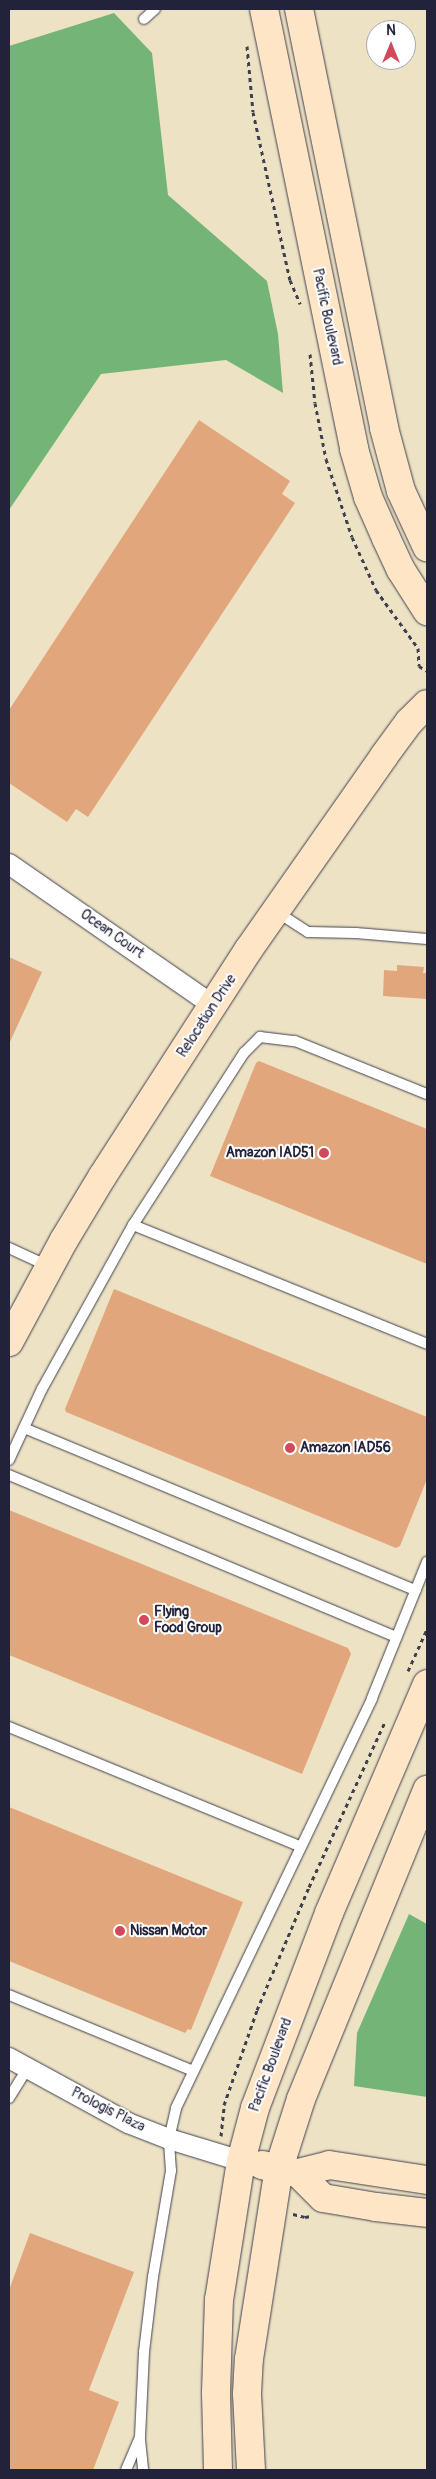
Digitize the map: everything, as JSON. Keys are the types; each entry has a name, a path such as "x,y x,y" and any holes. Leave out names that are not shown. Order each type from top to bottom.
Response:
{"main road":[{"name":"Pacific Boulevard","path":"264,9 354,449 368,497 386,538 401,570 427,611"},
{"path":"299,9 386,436 401,492 427,547"},
{"name":"Relocation Drive","path":"9,1342 49,1267 102,1177 213,1005 384,756 409,722 427,704"},
{"name":"Pacific Boulevard","path":"218,2470 216,2393 219,2300 241,2161 255,2108 416,1680"},
{"path":"251,2470 247,2394 249,2358 289,2171 302,2099 427,1790"},
{"path":"241,2161 289,2171 329,2165 427,2180"},
{"path":"289,2171 323,2198 427,2213"}],"street":[{"name":"Ocean Court","path":"9,864 213,1005"},
{"name":"Prologis Plaza","path":"9,2058 128,2123 169,2139 241,2161"}],"lane":[{"path":"144,19 155,9"},
{"path":"276,912 308,932 427,939"},
{"path":"9,1460 42,1389 133,1225 244,1053 260,1037 296,1041 427,1094"},
{"path":"133,1225 427,1344"},
{"path":"9,1248 49,1267"},
{"path":"24,1428 416,1590"},
{"path":"9,1475 397,1637"},
{"path":"143,2470 140,2437 146,2333 163,2208 171,2172 169,2139 176,2108 299,1846 372,1698 427,1562"},
{"path":"9,1727 299,1846"},
{"path":"9,1995 193,2071"},
{"path":"9,2098 28,2067"},
{"path":"126,2470 140,2437"}],"path":[{"path":"416,1680 427,1629"},
{"path":"222,2130 224,2105 258,2010 309,1887 386,1719"}],"green space":[{"path":"114,13 152,53 168,195 267,281 278,334 283,393 226,360 101,374 9,510 9,46"},
{"path":"409,1914 427,1924 427,2097 354,2086 357,2033"}],"building":[{"path":"199,420 290,481 282,494 295,503 88,817 76,809 67,822 9,783 9,710"},
{"path":"9,957 42,972 9,1044"},
{"path":"397,965 424,967 423,973 427,973 427,999 383,996 384,970 397,971"},
{"name":"Amazon IAD51","path":"259,1061 427,1129 427,1264 210,1176 256,1063"},
{"name":"Amazon IAD56","path":"114,1289 427,1417 427,1479 400,1546 396,1548 66,1412 65,1409"},
{"name":"Flying Food Group","path":"9,1510 348,1648 351,1654 302,1774 9,1655"},
{"name":"Nissan Motor","path":"9,1807 243,1902 191,2030 188,2029 185,2033 9,1961"},
{"path":"30,2233 134,2272 89,2390 119,2402 93,2470 9,2470 9,2290"}],"place":[{"name":"Amazon IAD51","path":"324,1153"},
{"name":"Amazon IAD56","path":"290,1448"},
{"name":"Flying Food Group","path":"144,1620"},
{"name":"Nissan Motor","path":"120,1931"}]}
